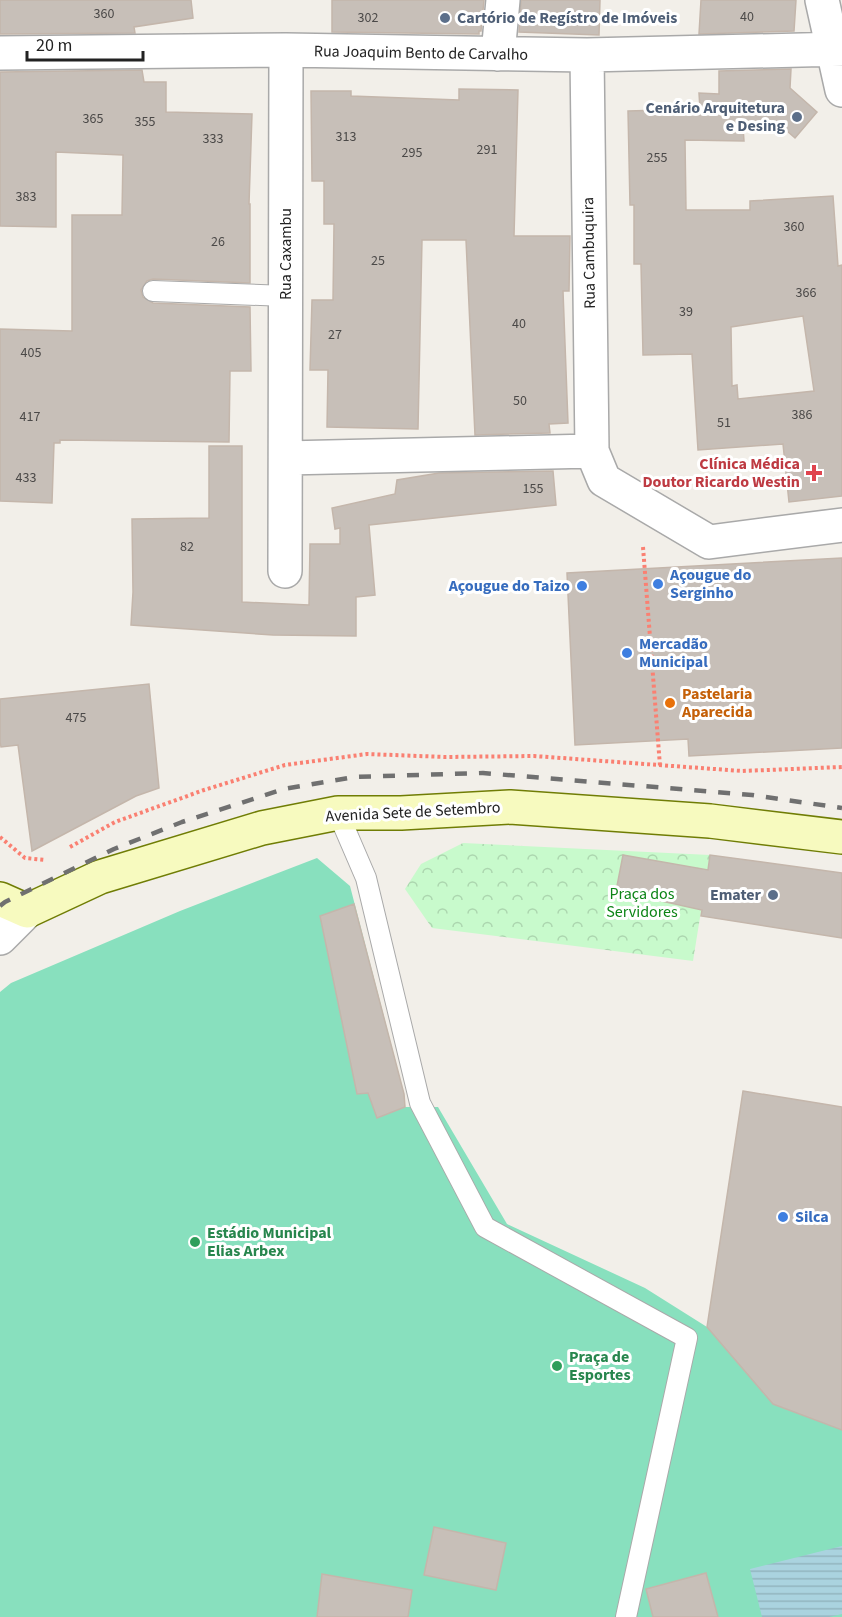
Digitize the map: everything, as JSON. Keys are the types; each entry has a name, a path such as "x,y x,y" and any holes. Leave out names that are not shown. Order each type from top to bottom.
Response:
{"main road":[{"name":"Avenida Sete de Setembro","path":"14,905 261,828 338,813 401,813 510,807 711,821 842,837"}],"street":[{"path":"498,54 503,0"},
{"path":"822,0 837,49 842,90"},
{"name":"Rua Joaquim Bento de Carvalho","path":"0,53 286,51 587,55 837,49"},
{"name":"Rua Caxambu","path":"285,571 286,51"},
{"name":"Rua Cambuquira","path":"587,55 592,451"},
{"path":"286,458 592,451 604,480 709,542 842,525"},
{"path":"0,938 14,905"}],"lane":[{"path":"153,291 286,296"},
{"path":"338,813 366,878 420,1103 485,1227 687,1338 626,1617"}],"path":[{"path":"654,546 643,546 660,766"}],"green space":[{"name":"Praça dos Servidores","path":"463,843 710,855 693,961 432,928 405,889 421,864"},
{"name":"Estádio Municipal Elias Arbex","path":"317,858 350,886 404,1094 405,1107 438,1107 507,1224 645,1288 707,1327 773,1404 842,1430 842,1617 0,1617 0,992 11,983 180,911"}],"water":[{"path":"842,1546 842,1614 829,1617 762,1617 750,1569"}],"building":[{"path":"0,0 191,0 193,18 134,27 135,33 0,34"},
{"path":"332,0 484,0 481,31 479,34 332,32"},
{"path":"521,0 600,0 599,35 519,32"},
{"path":"701,0 796,0 794,31 699,34"},
{"path":"791,69 790,88 817,112 795,138 787,131 743,127 744,141 685,140 686,210 750,210 750,201 833,196 838,266 842,265 842,496 789,502 783,444 698,450 692,354 643,355 641,264 634,264 634,205 630,205 628,111 700,109 699,93 719,94 719,71","holes":["803,316 814,391 738,399 737,385 732,386 731,327"]},
{"path":"142,70 144,82 166,82 166,112 252,114 249,204 250,283 153,279 147,281 141,290 143,297 153,303 250,307 251,371 230,371 229,442 60,440 60,443 54,443 52,503 0,501 0,329 72,331 72,215 122,215 123,155 56,152 56,227 0,226 0,72"},
{"path":"459,89 518,90 514,236 570,236 569,291 563,291 568,423 549,424 550,433 475,435 466,240 422,240 418,429 327,427 328,370 310,370 312,300 333,300 334,224 324,224 324,181 312,181 311,91 351,91 351,96 459,100"},
{"path":"209,446 242,446 242,602 309,605 310,544 340,544 340,528 335,529 332,508 395,494 397,480 439,473 553,471 556,505 369,525 375,595 356,597 356,636 273,635 131,625 132,519 209,518"},
{"path":"842,558 842,748 689,756 688,739 575,745 567,573"},
{"path":"149,684 159,788 136,796 32,851 18,745 1,747 0,699"},
{"name":"Emater","path":"623,855 708,870 710,855 842,873 842,938 701,916 702,910 616,891"},
{"path":"354,904 404,1094 405,1107 377,1118 368,1093 357,1094 320,916"},
{"name":"Silca","path":"743,1091 842,1107 842,1430 773,1404 707,1327"},
{"path":"434,1527 506,1543 496,1590 424,1575"},
{"path":"706,1573 718,1617 653,1617 646,1589"},
{"path":"322,1574 412,1590 408,1617 317,1617"}],"railway":[{"path":"0,906 114,849 182,822 284,789 354,777 483,773 752,795 842,808"}],"place":[{"name":"Cartório de Regístro de Imóveis","path":"445,18"},
{"name":"Cenário Arquitetura e Desing","path":"797,117"},
{"name":"Clínica Médica Doutor Ricardo Westin","path":"814,473"},
{"name":"Açougue do Serginho","path":"658,584"},
{"name":"Açougue do Taizo","path":"582,586"},
{"name":"Mercadão Municipal","path":"627,653"},
{"name":"Pastelaria Aparecida","path":"670,703"},
{"name":"Emater","path":"773,895"},
{"name":"Silca","path":"783,1217"},
{"name":"Estádio Municipal Elias Arbex","path":"195,1242"},
{"name":"Praça de Esportes","path":"557,1366"}]}
